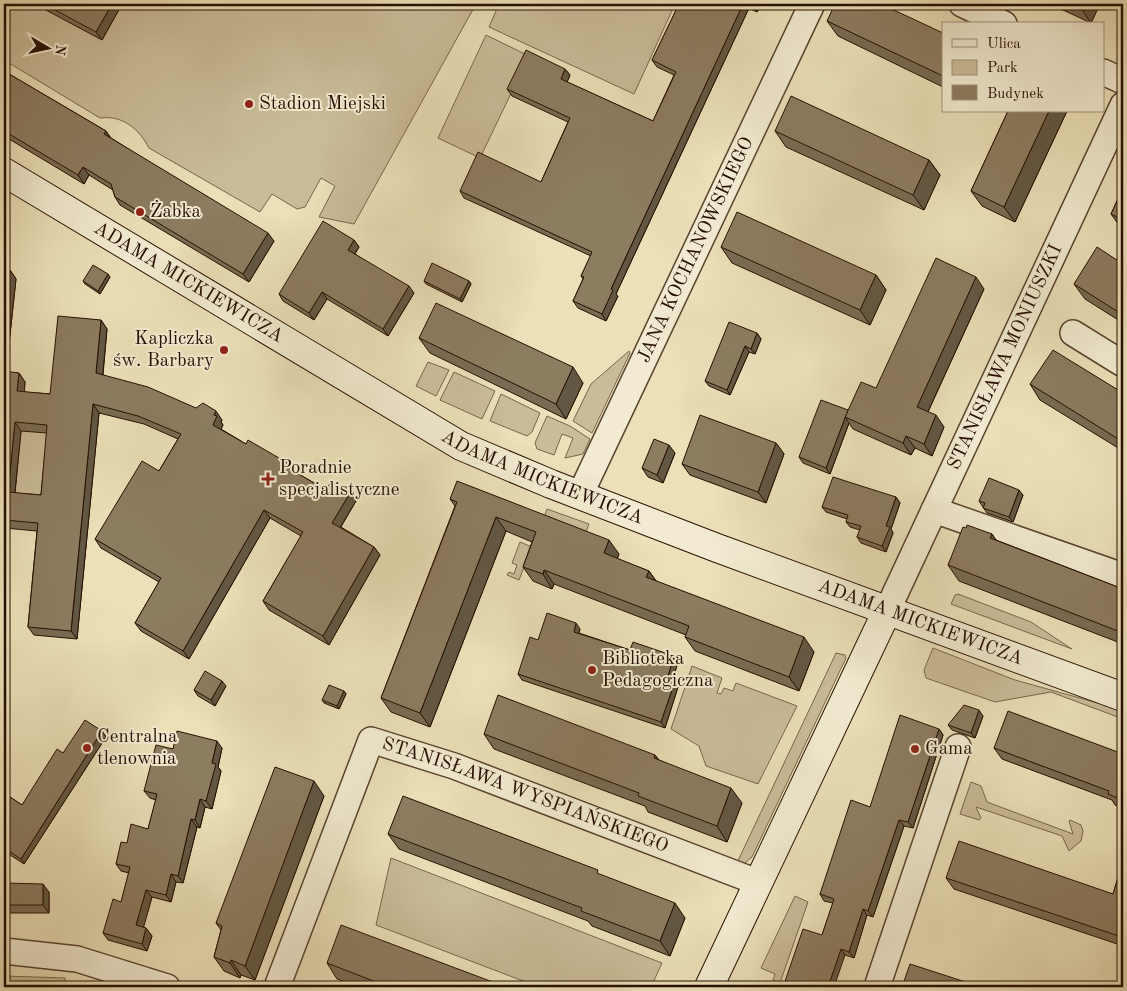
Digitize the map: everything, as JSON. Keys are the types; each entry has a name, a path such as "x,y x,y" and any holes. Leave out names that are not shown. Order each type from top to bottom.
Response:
{"street":[{"name":"JANA KOCHANOWSKIEGO","path":"580,495 812,4"},
{"path":"962,4 1000,22"},
{"path":"1104,72 1123,80"},
{"name":"STANISŁAWA MONIUSZKI","path":"887,611 1123,105"},
{"name":"ADAMA MICKIEWICZA","path":"4,172 461,446 580,495 887,611 1123,697"},
{"path":"1073,333 1123,364"},
{"path":"934,510 1123,576"},
{"path":"708,986 887,611"},
{"name":"STANISŁAWA WYSPIAŃSKIEGO","path":"277,987 371,740 454,766 757,882"},
{"path":"876,987 958,747"},
{"path":"4,951 76,959 167,987"}],"green space":[{"name":"Stadion Miejski","path":"4,4 476,4 354,224 319,217 335,186 321,178 305,207 297,209 272,194 260,212 149,148 135,129 123,121 100,118 4,60"},
{"path":"499,4 675,4 634,94 489,27"},
{"path":"486,35 529,56 480,158 438,138"},
{"path":"629,351 630,353 592,433 573,421 591,384"},
{"path":"428,362 449,370 436,396 416,386"},
{"path":"454,372 495,391 482,419 440,400"},
{"path":"501,394 540,413 532,432 527,436 490,421"},
{"path":"547,416 570,426 590,439 583,454 565,458 573,438 562,434 554,455 537,449 535,443"},
{"path":"54,423 46,513 4,500 4,472 20,431"},
{"path":"547,509 589,524 586,532 544,517"},
{"path":"520,542 532,547 519,580 507,575 509,572 514,574 517,565 512,563"},
{"path":"958,594 1031,622 1072,649 951,604 955,595"},
{"path":"933,648 1015,680 1123,710 1123,719 1051,692 995,702 926,678 924,670"},
{"path":"836,653 845,655 846,658 752,857 745,863 736,865"},
{"path":"692,666 722,678 717,693 721,694 724,688 733,691 736,683 797,706 758,784 706,766 699,746 671,729"},
{"path":"971,782 981,786 987,802 1073,834 1069,821 1081,825 1083,831 1081,841 1069,851 1062,836 976,807 981,818 979,820 960,814"},
{"path":"391,858 662,963 651,987 539,987 376,925"},
{"path":"795,896 808,902 780,983 773,980 775,974 761,968"},
{"path":"4,976 65,978 65,987 4,987"}],"building":[{"path":"44,4 112,4 96,32"},
{"path":"679,4 743,4 611,289 613,290 602,314 573,301 584,277 581,276 592,252 460,191 478,152 541,182 570,118 507,89 526,50 565,69 561,79 653,121 676,72 652,60"},
{"path":"835,4 881,4 942,33 942,76 827,21"},
{"path":"4,71 106,131 104,134 268,233 243,274 115,197 111,184 83,167 78,175 4,131"},
{"path":"791,96 929,160 913,195 775,131"},
{"path":"1008,112 1049,112 1004,207 971,191"},
{"path":"1123,188 1123,220 1111,214"},
{"path":"737,212 876,275 860,310 721,247"},
{"path":"323,221 354,240 348,250 409,286 383,329 322,292 309,313 279,294"},
{"path":"1097,247 1123,264 1123,315 1074,284"},
{"path":"936,258 976,277 917,407 936,415 924,444 906,436 903,443 845,417 861,382 876,388"},
{"path":"432,263 469,281 460,299 424,281"},
{"path":"93,265 108,274 98,291 83,281"},
{"path":"4,270 10,270 4,328"},
{"path":"436,303 573,367 556,404 419,338"},
{"path":"58,316 101,320 96,373 148,387 196,408 203,403 216,411 214,415 217,416 213,425 246,444 248,440 291,465 290,469 326,490 331,482 350,493 332,523 374,547 323,636 263,601 303,532 264,510 183,651 135,623 161,578 95,539 142,461 159,471 181,434 138,416 93,404 71,631 28,627 38,523 4,520 4,371 19,373 17,391 50,394","holes":["15,422 47,425 41,495 8,492"]},
{"path":"729,322 757,333 751,349 745,346 727,390 705,381"},
{"path":"1053,350 1123,393 1123,442 1030,384"},
{"path":"821,400 848,410 826,468 799,457"},
{"path":"700,415 776,443 758,492 682,464"},
{"path":"654,439 669,445 657,475 642,468"},
{"path":"833,477 896,497 886,526 890,527 882,546 857,537 861,526 846,522 848,515 822,507"},
{"path":"989,478 1019,490 1009,517 983,508 985,503 979,501"},
{"path":"457,481 609,540 604,553 649,571 646,577 804,637 789,677 685,637 689,626 544,570 543,574 523,567 536,532 496,517 420,713 381,698 457,502 450,499"},
{"path":"967,525 992,534 990,538 1123,589 1123,633 948,565 963,527 966,528"},
{"name":"Biblioteka Pedagogiczna","path":"547,613 576,623 574,632 630,650 633,642 674,656 667,679 675,681 661,722 518,674 530,637 538,640"},
{"path":"205,671 222,681 211,700 194,690"},
{"path":"329,685 344,691 337,706 322,700"},
{"path":"498,695 655,755 654,758 731,788 717,826 638,796 639,793 484,734"},
{"path":"964,705 979,710 971,733 948,725"},
{"path":"1008,711 1123,754 1123,800 1108,794 1109,791 994,748"},
{"path":"900,715 939,729 908,822 899,820 868,911 863,909 849,952 841,949 828,987 783,987 803,929 822,935 834,899 820,894 851,800 870,807"},
{"path":"85,720 102,731 21,859 4,848 4,793 22,805 57,749 63,753"},
{"path":"177,731 217,741 212,763 216,764 206,801 200,799 195,820 191,819 178,876 171,874 166,895 146,890 136,925 146,928 142,944 103,933 113,899 121,902 130,867 116,864 121,842 127,843 131,824 148,829 157,794 144,791 156,745 173,749"},
{"path":"275,767 314,781 245,966 231,960 230,963 214,957 222,926 216,923"},
{"path":"403,796 598,870 597,873 675,903 660,941 581,911 582,908 388,834"},
{"path":"959,841 1113,894 1123,861 1122,937 946,878"},
{"path":"4,883 43,884 43,905 4,905"},
{"path":"341,925 506,987 389,987 327,963"},
{"path":"910,964 981,987 902,987"}],"place":[{"name":"Stadion Miejski","path":"249,104"},
{"name":"Żabka","path":"140,212"},
{"name":"Kapliczka św. Barbary","path":"224,350"},
{"name":"Poradnie specjalistyczne","path":"268,479"},
{"name":"Biblioteka Pedagogiczna","path":"592,670"},
{"name":"Centralna tlenownia","path":"87,748"},
{"name":"Gama","path":"915,749"}]}
